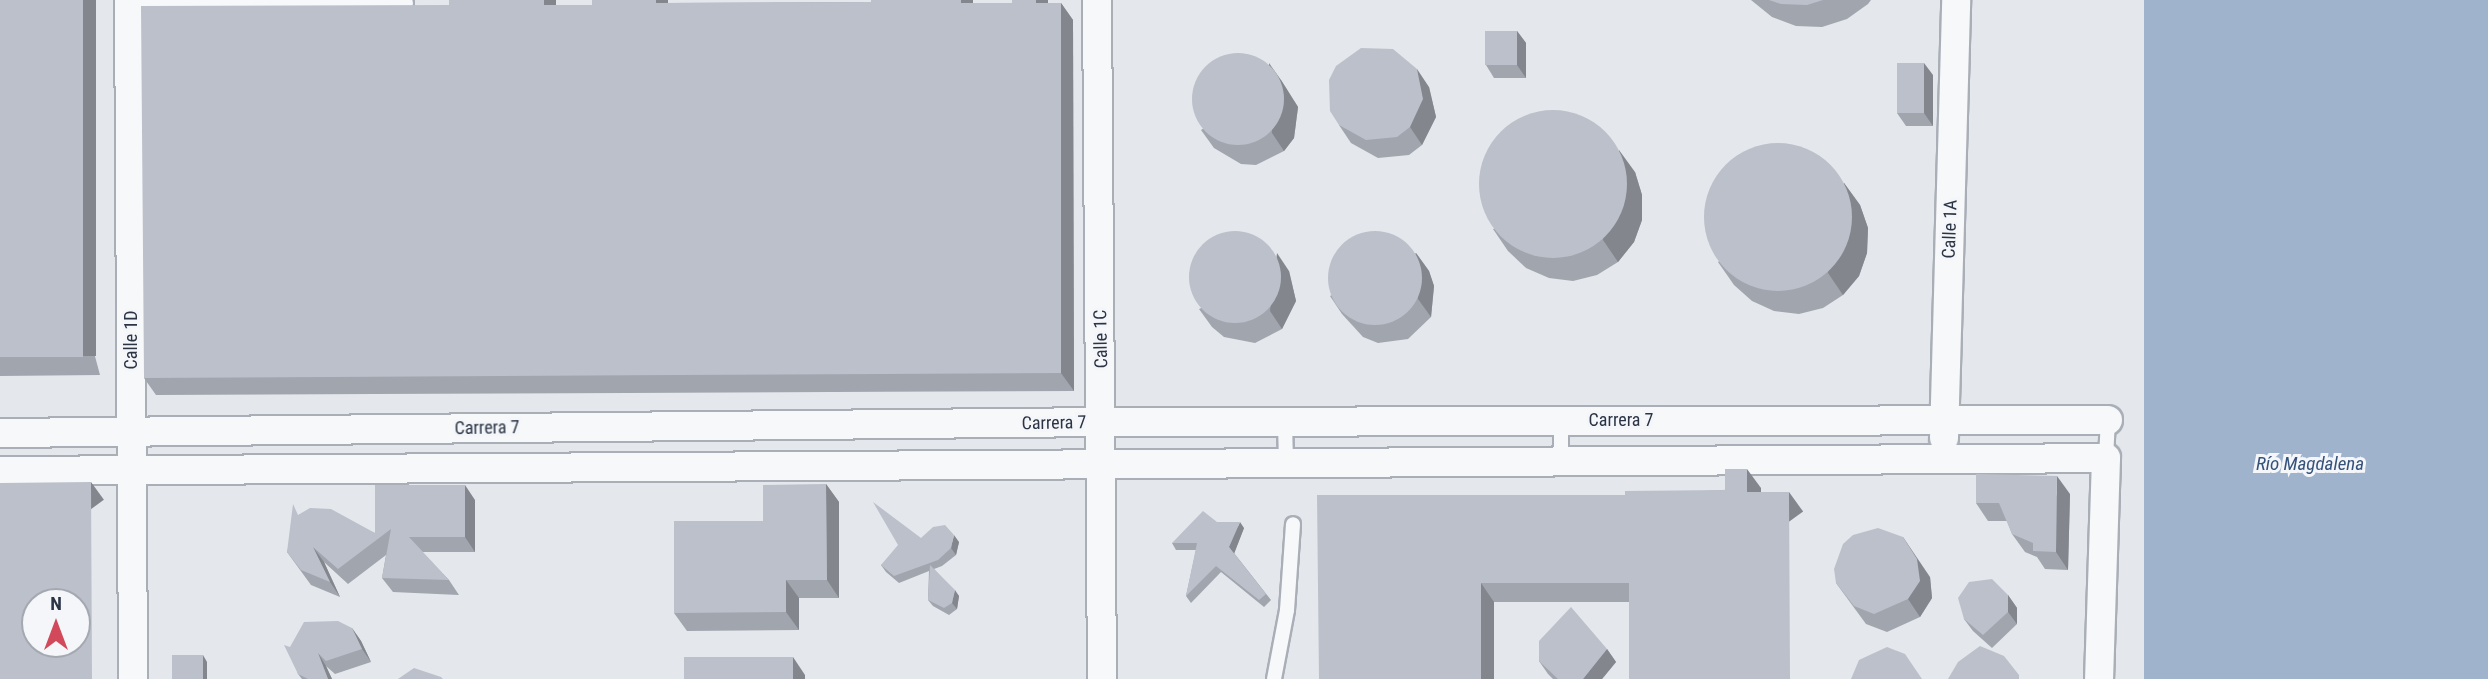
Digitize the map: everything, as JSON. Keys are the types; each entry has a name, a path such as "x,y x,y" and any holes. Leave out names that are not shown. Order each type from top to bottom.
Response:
{"street":[{"name":"Calle 1C","path":"1097,0 1102,679"},
{"name":"Calle 1A","path":"1944,459 1956,0"},
{"name":"Calle 1D","path":"129,2 133,679"},
{"name":"Carrera 7","path":"0,433 1102,422 2108,420"},
{"path":"0,471 2106,458 2099,679"}],"lane":[{"path":"129,2 406,3"},
{"path":"1561,461 1562,420"},
{"path":"2106,458 2108,420"},
{"path":"1285,422 1286,463"},
{"path":"1274,679 1285,622 1293,524"}],"water":[{"name":"Río Magdalena","path":"2144,0 2488,0 2488,679 2144,679"}],"building":[{"path":"0,0 83,0 83,357 0,357"},
{"path":"449,0 544,0 544,5 592,5 592,0 656,0 656,3 961,0 961,3 1012,3 1012,0 1036,0 1036,3 1061,3 1061,373 144,378 141,6 449,5"},
{"path":"1769,0 1823,0 1807,5 1781,4"},
{"path":"1485,31 1517,31 1517,65 1485,65"},
{"path":"1361,48 1393,49 1417,69 1423,99 1410,127 1397,137 1366,140 1339,125 1330,111 1329,80 1336,66"},
{"path":"1229,53 1247,53 1264,60 1277,73 1284,90 1284,108 1277,125 1264,138 1247,145 1229,145 1212,138 1199,125 1192,108 1192,90 1199,73 1212,60"},
{"path":"1897,63 1924,63 1924,113 1897,113"},
{"path":"1553,110 1581,116 1594,122 1605,132 1615,143 1621,156 1627,184 1621,212 1615,225 1605,236 1594,246 1581,252 1553,258 1525,252 1512,246 1501,236 1491,225 1485,212 1479,184 1485,156 1491,143 1501,132 1512,122 1525,116"},
{"path":"1778,143 1806,149 1819,155 1830,165 1840,176 1846,189 1852,217 1846,245 1840,258 1830,269 1819,279 1806,285 1778,291 1750,285 1737,279 1726,269 1716,258 1710,245 1704,217 1710,189 1716,176 1726,165 1737,155 1750,149"},
{"path":"1226,231 1244,231 1261,238 1274,251 1281,268 1281,286 1274,303 1261,316 1244,323 1226,323 1209,316 1196,303 1189,286 1189,268 1196,251 1209,238"},
{"path":"1375,231 1393,235 1408,245 1418,260 1422,278 1418,296 1408,311 1393,321 1375,325 1357,321 1342,311 1332,296 1328,278 1332,260 1342,245 1357,235"},
{"path":"1725,469 1747,469 1747,492 1789,492 1790,679 1629,679 1629,583 1481,583 1481,679 1319,679 1317,495 1625,495 1625,491 1725,490"},
{"path":"1976,474 2057,476 2056,552 2033,551 2033,543 2012,534 1999,503 1976,503"},
{"path":"91,482 92,679 0,679 0,483"},
{"path":"826,484 827,580 786,580 786,612 674,613 674,521 763,521 763,485"},
{"path":"375,485 465,485 465,537 409,537 449,580 382,578 391,529 338,569 313,547 330,582 301,570 287,552 293,504 298,515 310,508 331,509 375,533"},
{"path":"873,502 921,538 933,527 945,525 954,535 951,548 938,560 894,576 881,565 898,545"},
{"path":"1203,511 1217,522 1240,522 1229,547 1266,594 1259,600 1216,566 1186,596 1197,543 1172,543"},
{"path":"1878,528 1903,537 1917,559 1920,581 1908,599 1874,614 1854,606 1836,583 1834,569 1843,544 1853,535"},
{"path":"930,565 955,590 952,603 944,608 928,600"},
{"path":"1992,579 2008,595 2008,612 1983,635 1964,619 1958,598 1969,582"},
{"path":"1571,607 1607,649 1583,679 1558,679 1539,661 1539,641"},
{"path":"338,621 352,628 362,649 326,661 318,653 328,679 308,679 298,674 284,645 290,647 304,622"},
{"path":"1980,646 2004,656 2019,675 2019,679 1948,679 1958,662"},
{"path":"1887,647 1905,654 1922,679 1851,679 1859,660"},
{"path":"172,655 203,655 203,679 172,679"},
{"path":"684,657 793,657 793,679 684,679"},
{"path":"414,668 441,677 443,679 398,679"}]}
